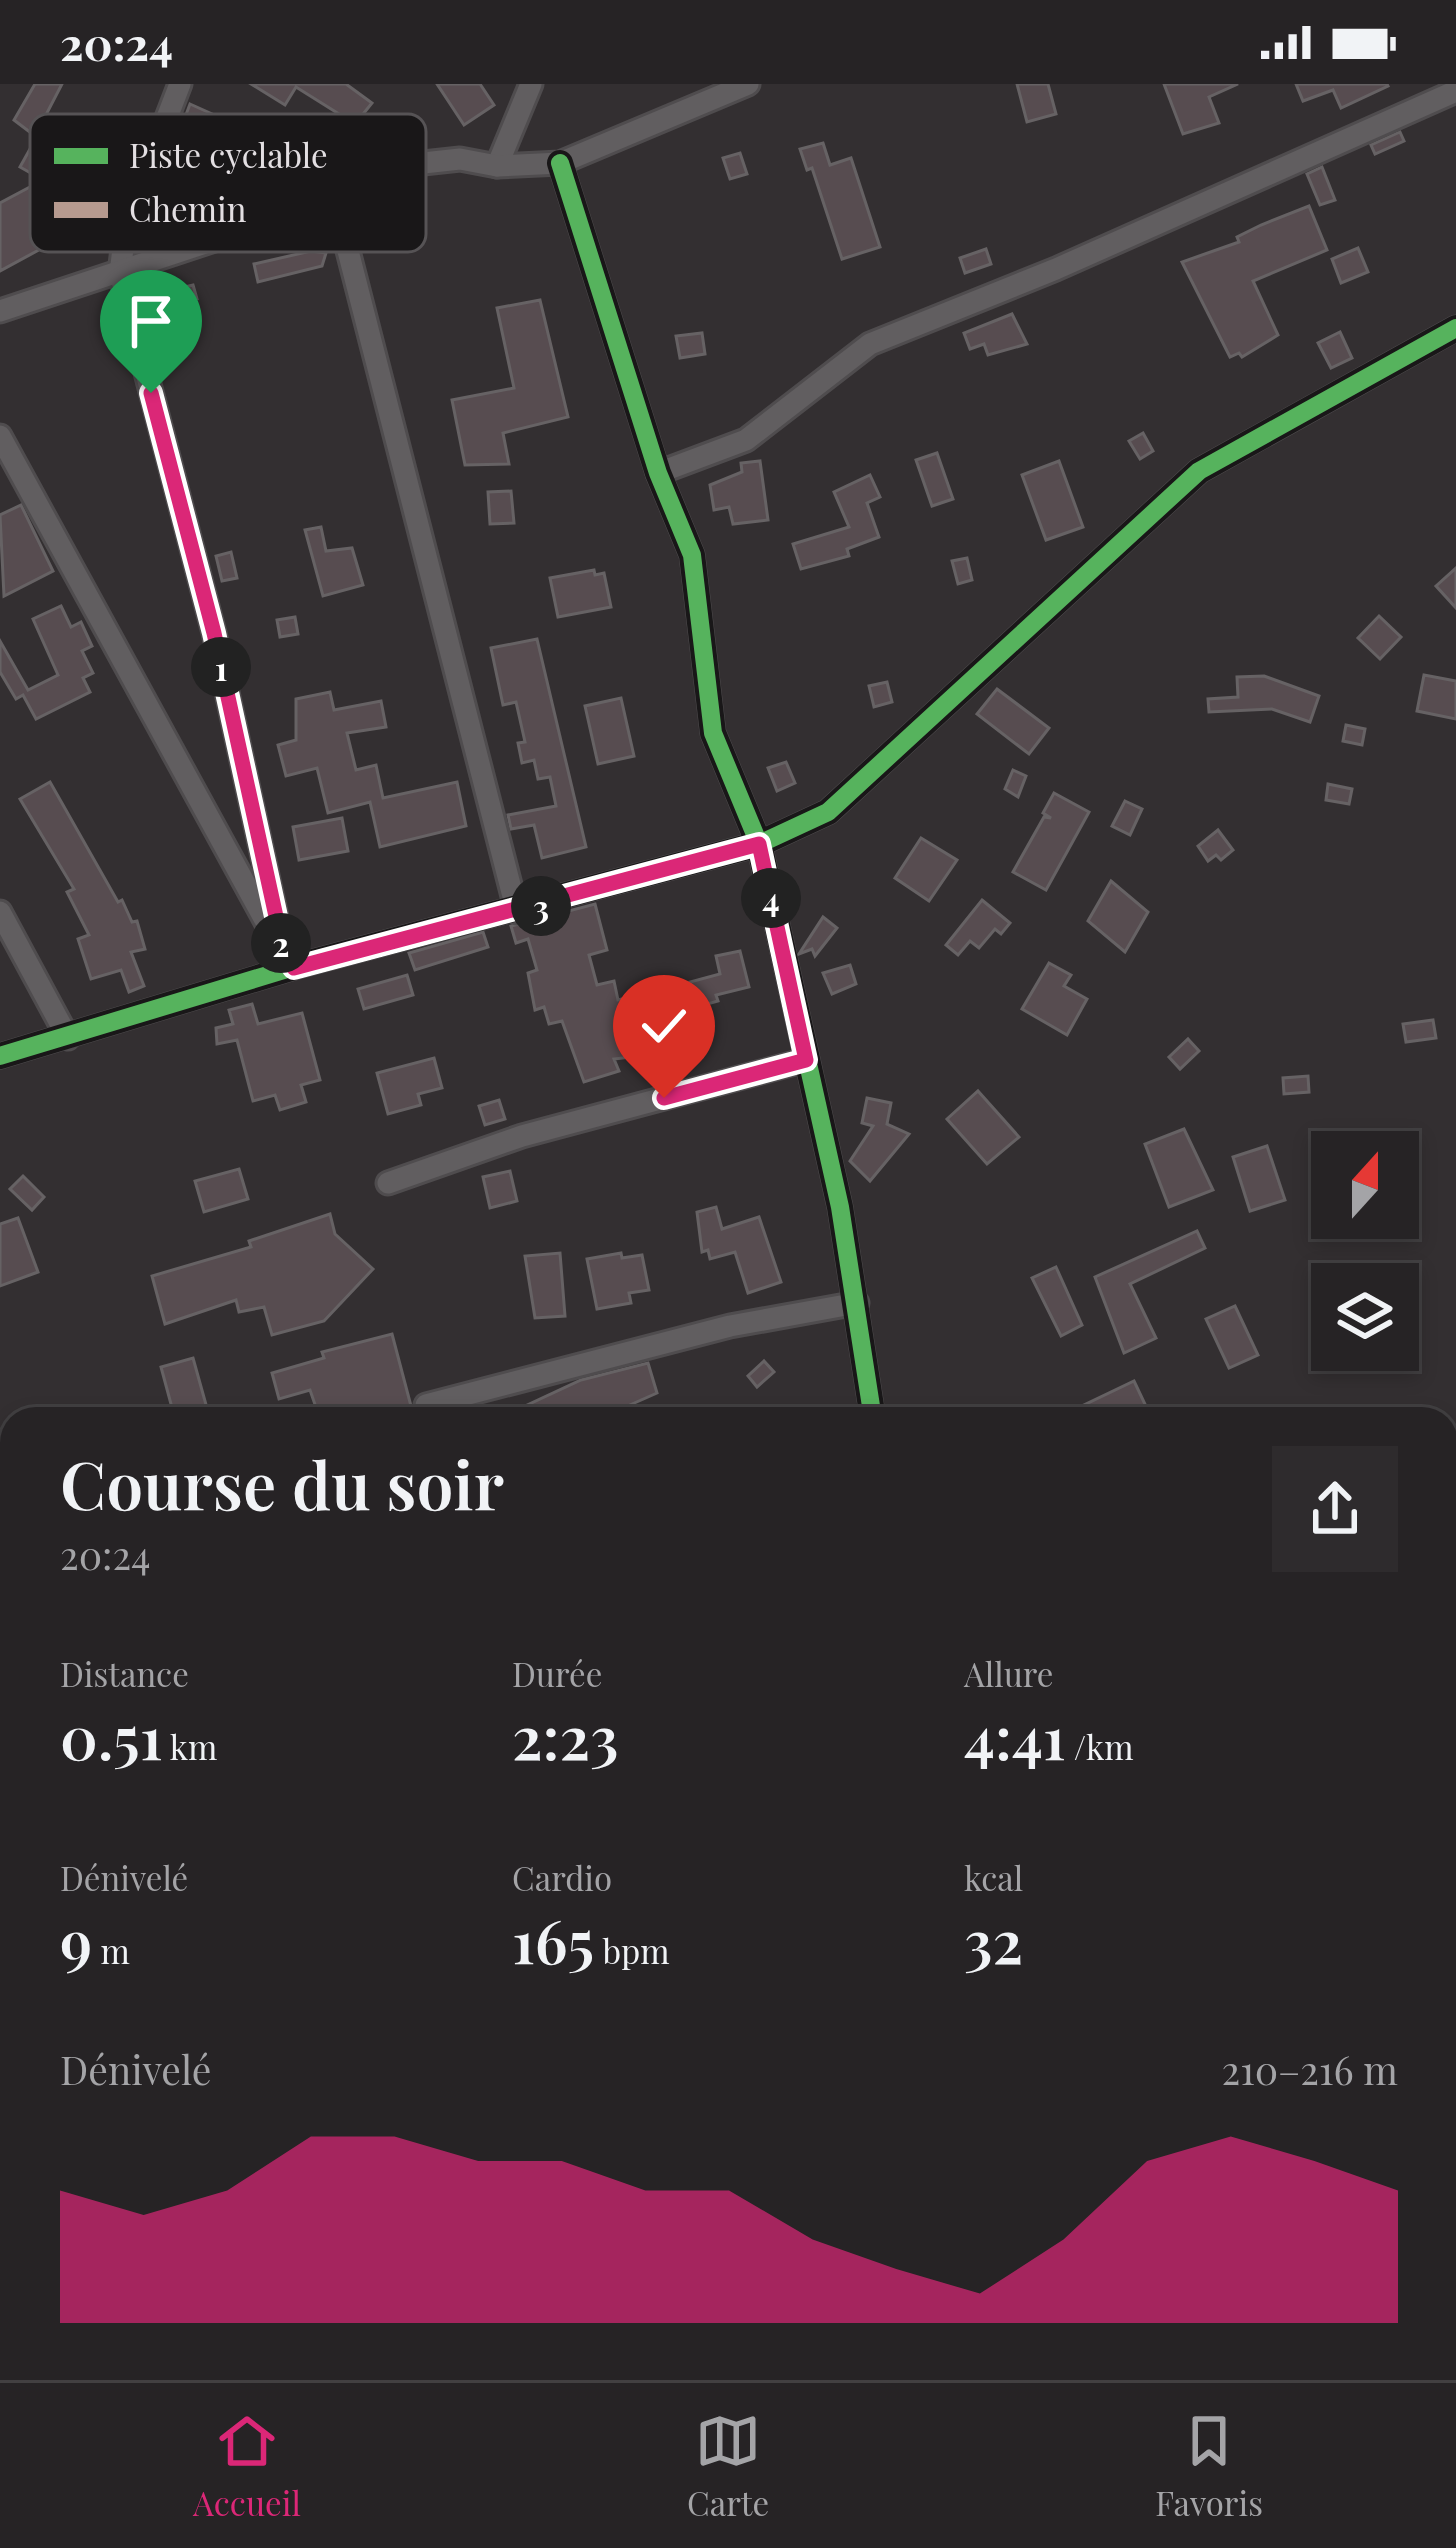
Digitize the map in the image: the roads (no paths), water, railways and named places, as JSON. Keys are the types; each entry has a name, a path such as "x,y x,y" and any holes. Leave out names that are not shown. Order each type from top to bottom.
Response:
{"street":[{"path":"168,114 180,84"},
{"path":"497,166 531,84"},
{"path":"426,163 460,159 497,166 560,163 748,84"},
{"path":"658,473 746,440 870,344 1056,269 1456,91"},
{"path":"560,163 658,473 692,555 712,733 759,844 857,1303 871,1407"},
{"path":"123,252 120,273 214,633 289,960"},
{"path":"0,311 182,252"},
{"path":"348,252 517,912"},
{"path":"0,1057 68,1038 289,960 517,912 759,844 828,812 1199,471 1456,328"},
{"path":"0,436 289,960"},
{"path":"0,912 68,1038"},
{"path":"388,1184 522,1136 806,1060"},
{"path":"426,1406 730,1326 857,1303"}]}
